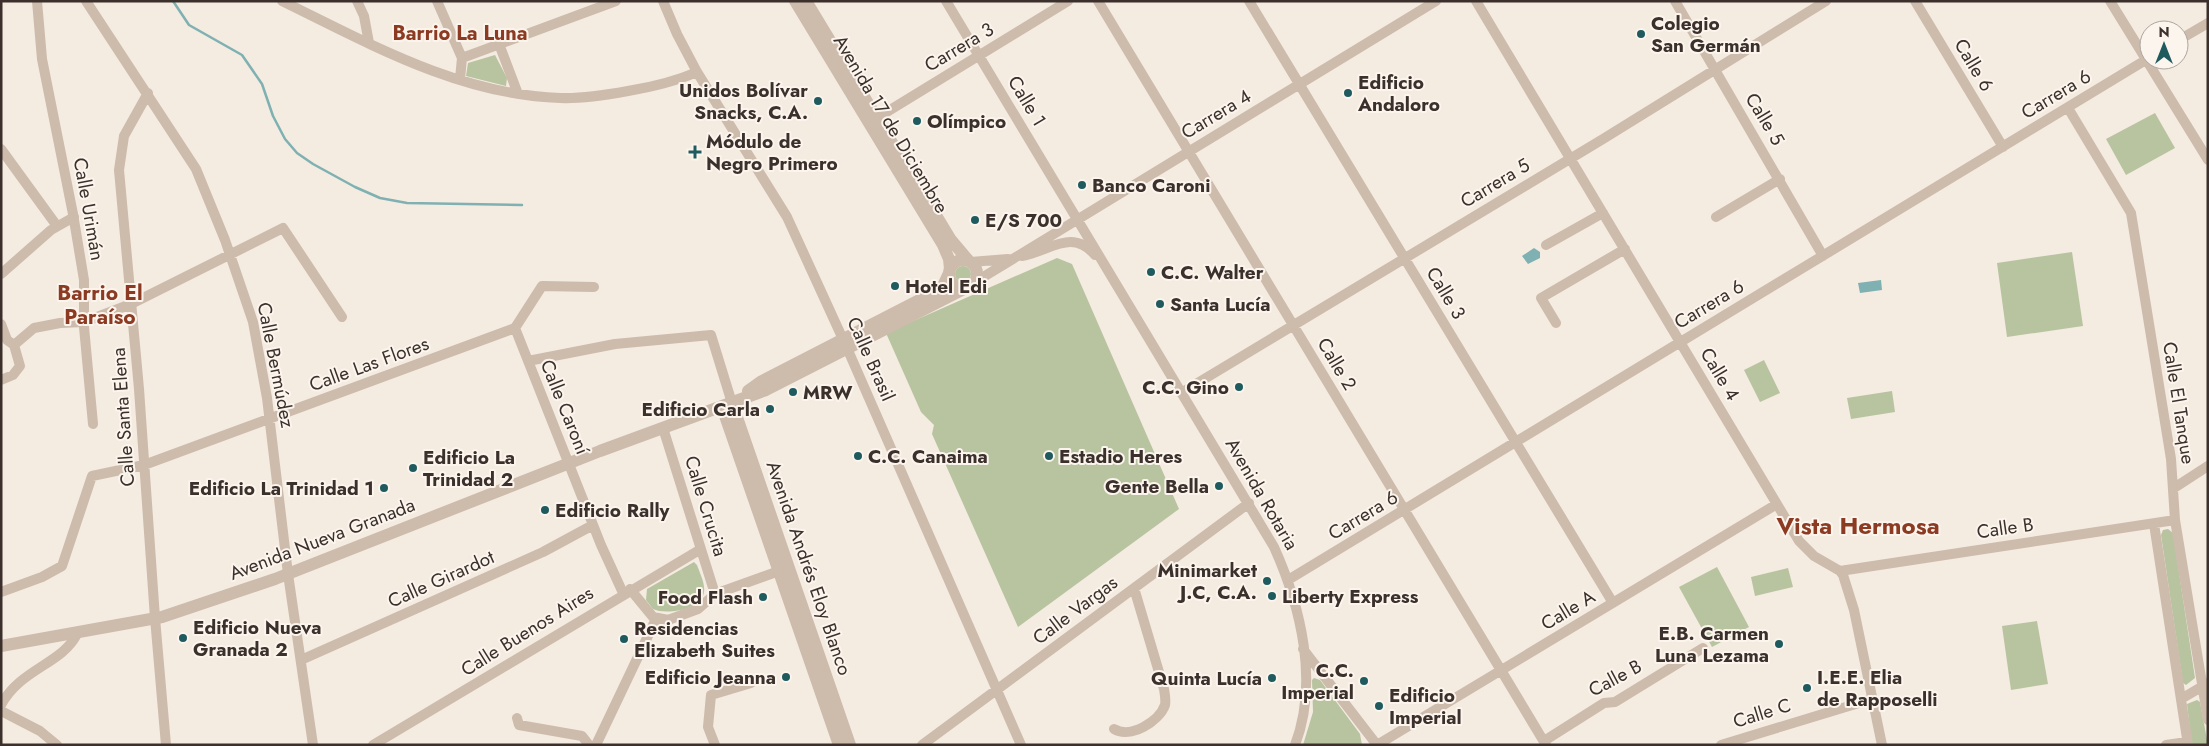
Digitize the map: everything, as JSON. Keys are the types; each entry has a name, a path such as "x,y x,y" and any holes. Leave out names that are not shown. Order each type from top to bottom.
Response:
{"street":[{"name":"Calle Urimán","path":"37,1 42,59 74,217 85,291 84,322 93,424"},
{"name":"Calle Bermúdez","path":"86,1 196,169 230,255 253,322 270,419 288,574 313,745"},
{"path":"282,1 408,62 460,79 518,94 561,99 588,97 674,82 697,72"},
{"path":"357,1 364,16 369,43"},
{"path":"436,1 462,58 460,79"},
{"path":"462,58 616,1"},
{"name":"Calle Brasil","path":"664,1 677,34 697,72 779,202 845,344 1021,745"},
{"name":"Avenida 17 de Diciembre","path":"795,1 951,240 970,261"},
{"name":"Avenida 17 de Diciembre","path":"806,1 943,245 949,259 949,271"},
{"name":"Calle 1","path":"946,1 1078,220"},
{"name":"Carrera 3","path":"873,120 1068,1"},
{"name":"Calle 2","path":"1098,1 1545,743"},
{"name":"Calle 3","path":"1249,1 1613,603"},
{"name":"Carrera 4","path":"970,285 1436,1"},
{"name":"Calle 4","path":"1476,1 1777,504 1807,550 1840,571"},
{"name":"Calle 5","path":"1675,1 1823,256"},
{"name":"Carrera 5","path":"1181,393 1570,159 1826,1"},
{"name":"Calle 6","path":"1915,1 2002,147"},
{"path":"2110,1 2139,45"},
{"path":"2189,34 2208,23"},
{"path":"499,44 518,94"},
{"name":"Carrera 6","path":"1288,580 2139,65"},
{"path":"2155,70 2206,153"},
{"name":"Calle Santa Elena","path":"148,93 126,130 119,163 144,465 154,618 166,745"},
{"name":"Calle El Tanque","path":"2068,108 2131,213 2171,459 2175,520 2205,685 2208,720"},
{"path":"1,149 57,226"},
{"path":"1716,217 1780,179"},
{"path":"1546,245 1603,213"},
{"path":"1,274 57,226 74,217"},
{"name":"Avenida Rotaria","path":"1078,220 1274,547 1288,580 1303,649 1377,745"},
{"path":"14,345 34,328 60,323 84,322 131,304 283,228 342,317"},
{"name":"Avenida Rotaria","path":"1014,257 1032,254 1070,241 1084,245 1103,264"},
{"path":"1556,323 1541,298 1625,249"},
{"name":"Carrera 4","path":"970,261 1014,257"},
{"path":"957,261 970,261 977,272 970,285 955,286 950,280 949,271 957,261"},
{"name":"Avenida Nueva Granada","path":"1,646 77,634 183,611 288,574 568,463 766,390 939,289 949,271"},
{"name":"Avenida Nueva Granada","path":"845,344 970,285"},
{"path":"515,328 542,286 594,287"},
{"path":"1,324 7,340 14,345 20,366 13,375 1,380"},
{"name":"Calle Las Flores","path":"1,592 42,577 62,566 92,476 144,465 515,328"},
{"name":"Calle Caroní","path":"515,328 593,525 626,591 647,613 656,619"},
{"path":"528,361 615,344 711,335 727,405"},
{"name":"Avenida Andrés Eloy Blanco","path":"727,405 779,572 839,745"},
{"name":"Avenida Andrés Eloy Blanco","path":"727,405 850,745"},
{"name":"Calle Crucita","path":"663,428 715,594"},
{"path":"2174,488 2208,466"},
{"name":"Calle Vargas","path":"922,745 1249,503"},
{"name":"Calle A","path":"1377,745 1777,504"},
{"name":"Calle B","path":"1840,571 2175,520"},
{"path":"2154,524 2187,743 2166,745"},
{"name":"Calle Girardot","path":"301,660 534,556 593,525"},
{"name":"Calle Buenos Aires","path":"373,745 626,591 701,548"},
{"path":"1840,571 1846,582 1854,610 1882,745"},
{"path":"596,745 656,619 668,620 693,611 704,605 715,594 779,572"},
{"path":"1114,730 1131,732 1141,728 1160,714 1165,704 1164,689 1134,588"},
{"path":"1,705 15,684 68,648 77,634"},
{"name":"Calle B","path":"1545,743 1604,702 1615,702 1704,648"},
{"path":"1294,745 1303,720 1307,694 1303,649"},
{"path":"715,745 708,727 711,695 751,683"},
{"path":"2180,699 2205,685"},
{"name":"Calle C","path":"1721,745 1872,699"},
{"path":"1,711 40,731 57,745"},
{"path":"517,718 519,725 582,736 589,745"}],"green space":[{"path":"495,55 507,78 506,86 466,76 468,63"},
{"path":"2155,113 2175,148 2126,175 2106,139"},
{"path":"2072,252 2083,326 2007,337 1997,263"},
{"name":"Estadio Heres","path":"1057,258 1072,264 1179,509 1018,627 932,434 934,425 921,412 886,333"},
{"path":"960,266 966,266 971,271 969,280 960,282 955,277 955,271"},
{"path":"1764,360 1780,393 1760,402 1744,370"},
{"path":"1892,391 1895,412 1851,419 1847,398"},
{"path":"2168,529 2173,533 2195,678 2186,685 2183,683 2161,535 2163,530"},
{"path":"694,562 704,584 704,592 700,601 681,610 658,611 653,609 646,600 647,589"},
{"path":"1717,567 1749,627 1712,647 1679,587"},
{"path":"1788,568 1793,587 1755,596 1751,577"},
{"path":"2037,621 2048,684 2011,690 2002,626"},
{"path":"1314,678 1320,680 1360,734 1362,745 1303,745 1313,712 1312,680"},
{"path":"2197,700 2200,702 2208,745 2192,745 2187,704"}],"water":[{"path":"1534,248 1540,252 1540,258 1528,264 1522,256"},
{"path":"1881,280 1882,290 1860,293 1858,283"}],"waterway":[{"path":"173,1 189,25 242,55 262,84 273,116 285,139 297,153 313,164 355,187 380,198 407,203 522,205"}],"place":[{"name":"Colegio San Germán","path":"1641,34"},
{"name":"Edificio Andaloro","path":"1348,93"},
{"name":"Unidos Bolívar Snacks, C.A.","path":"818,101"},
{"name":"Olímpico","path":"917,121"},
{"name":"Módulo de Negro Primero","path":"695,152"},
{"name":"Banco Caroni","path":"1082,185"},
{"name":"E/S 700","path":"975,220"},
{"name":"C.C. Walter","path":"1151,272"},
{"name":"Hotel Edi","path":"895,286"},
{"name":"Santa Lucía","path":"1160,304"},
{"name":"C.C. Gino","path":"1239,387"},
{"name":"MRW","path":"793,392"},
{"name":"Edificio Carla","path":"770,409"},
{"name":"C.C. Canaima","path":"858,456"},
{"name":"Estadio Heres","path":"1049,456"},
{"name":"Edificio La Trinidad 2","path":"413,468"},
{"name":"Gente Bella","path":"1219,486"},
{"name":"Edificio La Trinidad 1","path":"384,488"},
{"name":"Edificio Rally","path":"545,510"},
{"name":"Minimarket J.C, C.A.","path":"1267,581"},
{"name":"Liberty Express","path":"1272,596"},
{"name":"Food Flash","path":"763,597"},
{"name":"Edificio Nueva Granada 2","path":"183,638"},
{"name":"Residencias Elizabeth Suites","path":"624,639"},
{"name":"E.B. Carmen Luna Lezama","path":"1779,644"},
{"name":"Edificio Jeanna","path":"786,677"},
{"name":"Quinta Lucía","path":"1272,678"},
{"name":"C.C. Imperial","path":"1364,681"},
{"name":"I.E.E. Elia de Rapposelli","path":"1807,688"},
{"name":"Edificio Imperial","path":"1379,706"}],"district":[{"name":"Barrio La Luna","path":"460,33"},
{"name":"Barrio El Paraíso","path":"100,305"},
{"name":"Vista Hermosa","path":"1858,525"}]}
